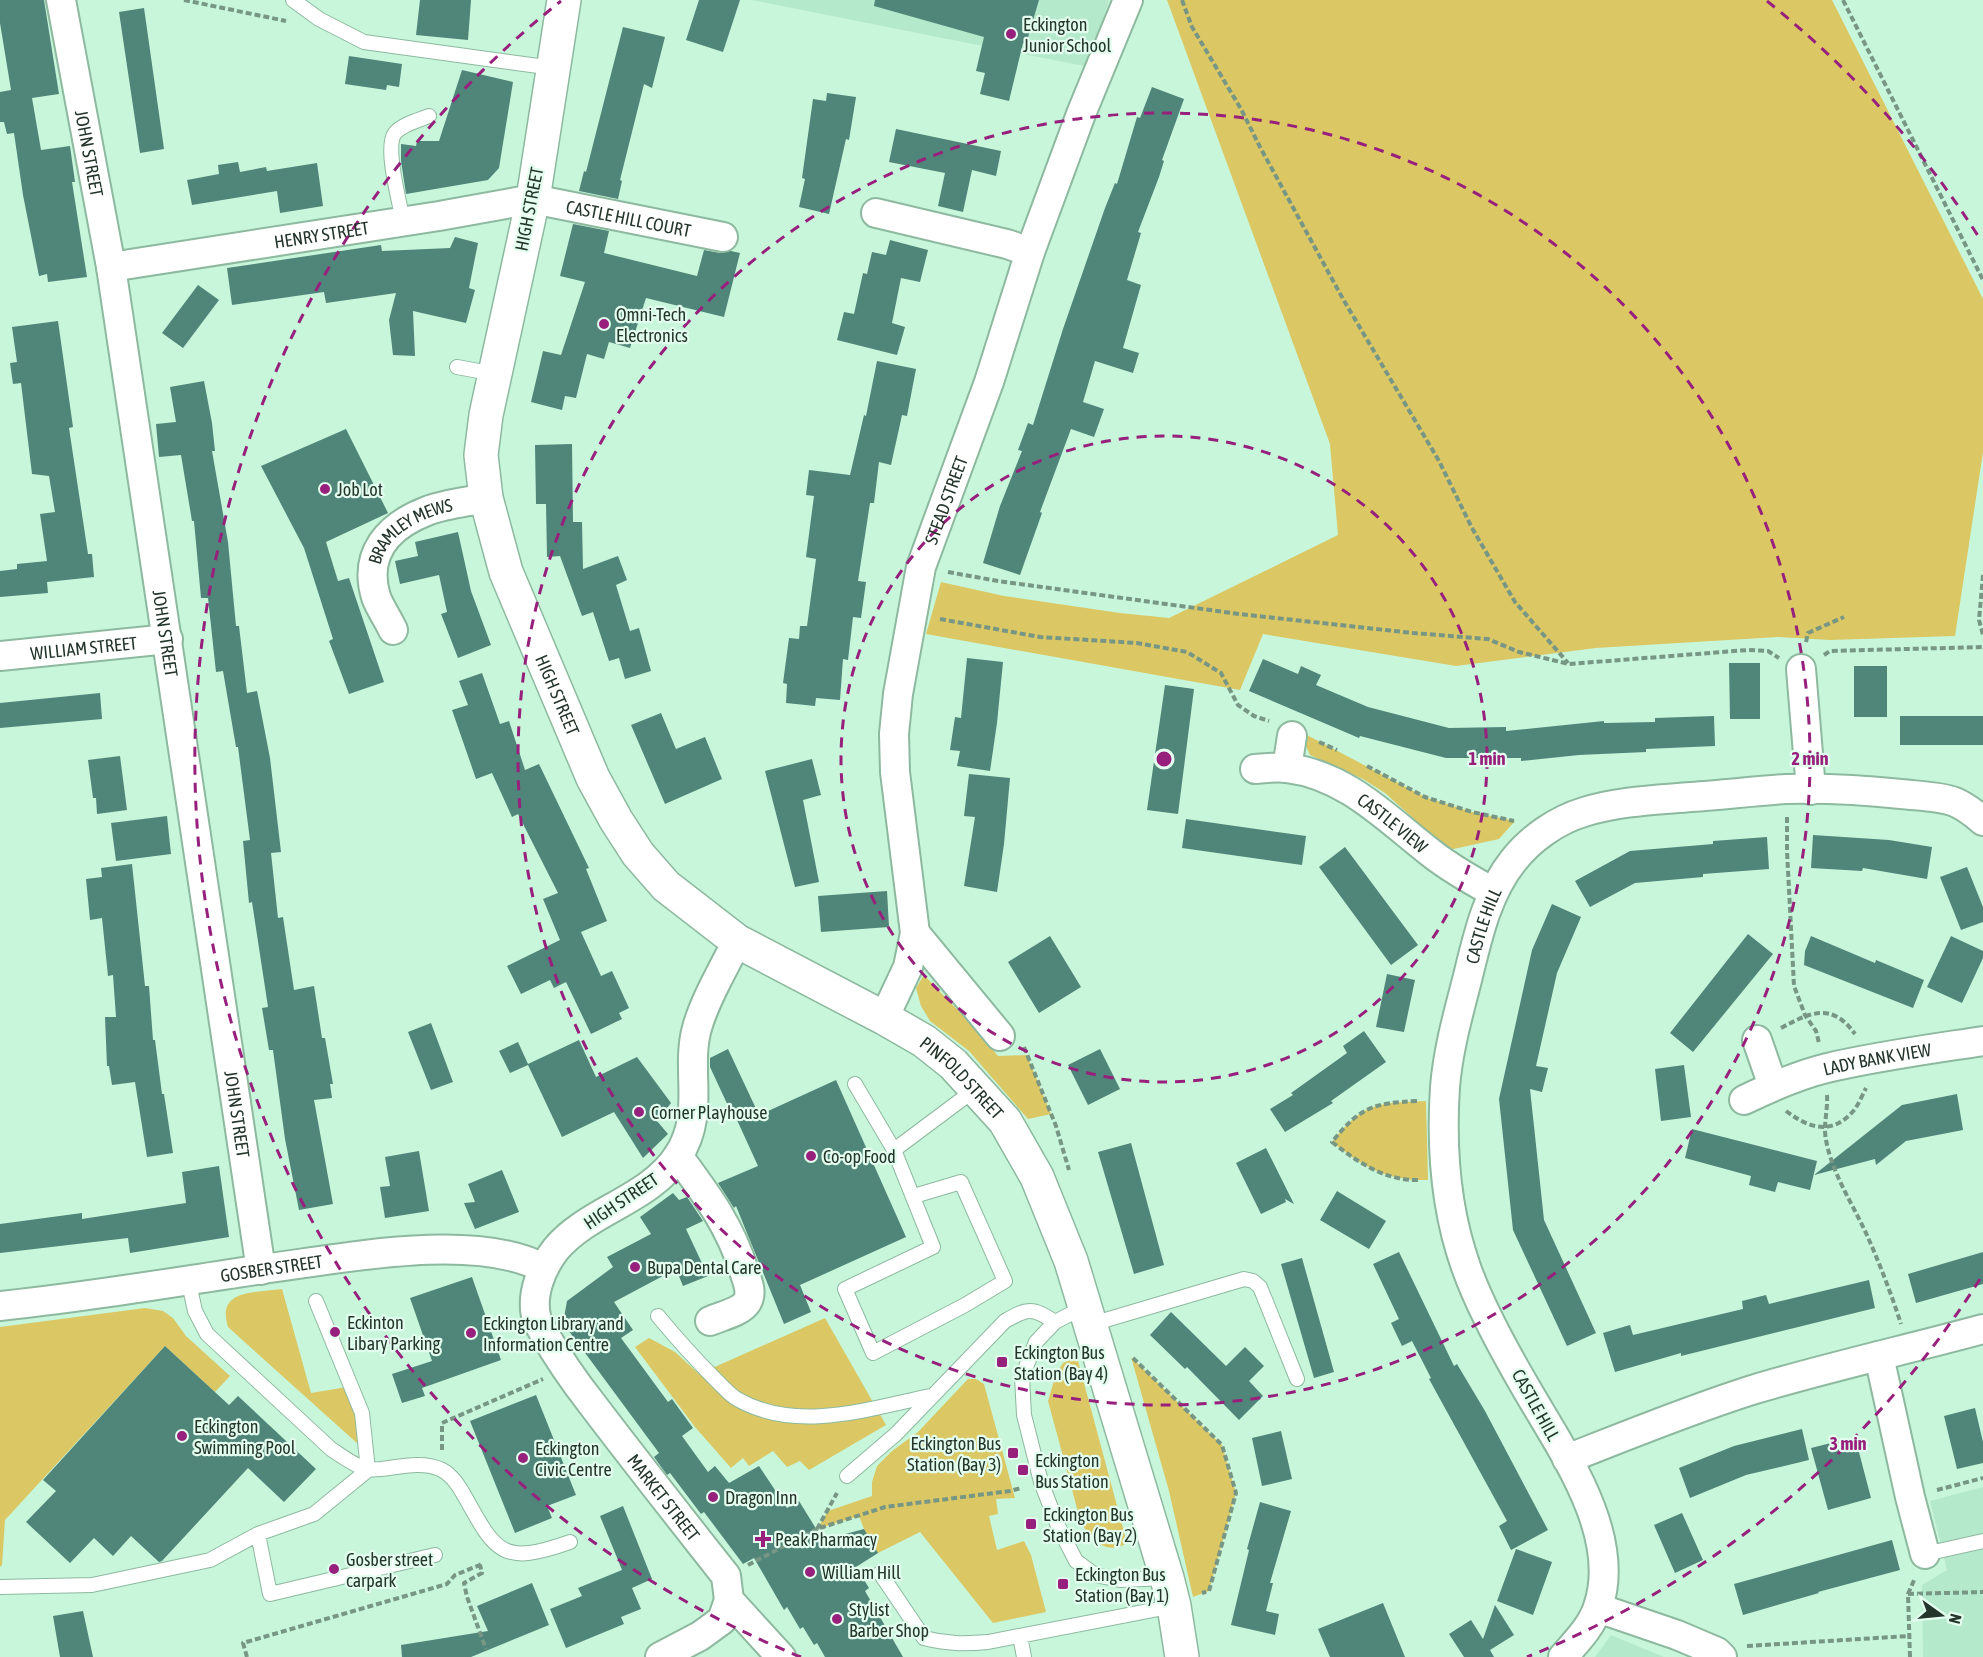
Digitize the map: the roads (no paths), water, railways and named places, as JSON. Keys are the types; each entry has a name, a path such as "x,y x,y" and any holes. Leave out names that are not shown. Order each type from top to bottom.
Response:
{"main road":[{"name":"HIGH STREET","path":"564,0 533,199 486,415 481,455 486,498 506,572 592,778 638,854 666,886 737,941"},
{"name":"PINFOLD STREET","path":"737,941 924,1041 953,1064 1005,1121 1036,1177 1071,1261 1091,1321 1171,1592 1182,1657"}],"street":[{"name":"JOHN STREET","path":"61,0 111,267 261,1270"},
{"name":"STEAD STREET","path":"884,1018 908,967 915,933 894,772 894,734 898,694 921,567 989,382 1030,252 1081,114 1128,0"},
{"name":"HENRY STREET","path":"111,267 533,199"},
{"name":"CASTLE HILL COURT","path":"533,199 723,237"},
{"path":"876,213 1007,244 1030,252"},
{"name":"BRAMLEY MEWS","path":"393,630 376,597 374,557 380,544 401,525 427,511 486,498"},
{"name":"WILLIAM STREET","path":"0,656 168,639"},
{"path":"1801,669 1811,790"},
{"path":"1287,768 1293,732"},
{"name":"CASTLE VIEW","path":"1255,769 1287,768 1317,776 1350,790 1377,807 1433,854 1493,892"},
{"name":"CASTLE HILL","path":"1563,1657 1590,1623 1598,1608 1604,1581 1598,1532 1589,1505 1567,1459 1523,1383 1477,1294 1456,1234 1446,1179 1443,1139 1453,1034 1493,892 1513,860 1551,826 1581,812 1612,804 1788,789 1875,791 1954,802 1983,821"},
{"path":"915,933 1000,1036"},
{"name":"HIGH STREET","path":"543,1268 557,1248 574,1232 621,1204 662,1174 678,1156 689,1133 693,1113 695,1088 692,1056 697,1027 737,941"},
{"path":"1756,1040 1773,1086"},
{"name":"LADY BANK VIEW","path":"1744,1100 1773,1086 1826,1068 1983,1041"},
{"path":"678,1156 716,1209 736,1245 750,1291 747,1303 738,1310 710,1321"},
{"name":"GOSBER STREET","path":"0,1306 73,1299 188,1279 384,1253 440,1250 499,1253 526,1258 543,1268"},
{"name":"MARKET STREET","path":"543,1268 535,1294 536,1317 565,1370 780,1657"},
{"name":"CASTLE HILL","path":"1567,1459 1667,1419 1753,1390 1983,1329"},
{"path":"1879,1356 1925,1554"},
{"path":"660,1657 700,1636 722,1620 728,1588"},
{"path":"1598,1608 1677,1635 1720,1655"}],"lane":[{"path":"293,0 319,19 364,42 553,68"},
{"path":"403,221 391,154 391,140 396,131 429,116"},
{"path":"457,367 495,374"},
{"path":"855,1084 894,1150 933,1247 845,1289 873,1353 965,1305 1005,1281 961,1182 914,1196"},
{"path":"894,1150 976,1089"},
{"path":"188,1279 195,1311 207,1334 331,1449 368,1470 424,1465 441,1469 458,1485 486,1535 501,1549 519,1553 542,1551 570,1542"},
{"path":"847,1476 896,1434 930,1396 1005,1321 1024,1310 1041,1313 1055,1322 1091,1321 1227,1283 1244,1279 1253,1281 1260,1287 1297,1378"},
{"path":"316,1301 362,1413 368,1470"},
{"path":"658,1316 688,1352 735,1398 756,1408 781,1415 811,1418 930,1396"},
{"path":"1055,1322 1036,1342 1022,1377 1024,1415 1041,1482 1058,1526 1076,1561 1095,1575 1171,1592"},
{"path":"0,1587 92,1585 210,1560 258,1534 314,1514 368,1470"},
{"path":"258,1534 270,1594 435,1554"},
{"path":"1925,1554 1961,1544 1983,1541"},
{"path":"880,1574 924,1638 945,1643 962,1644 1020,1636 1065,1625 1171,1592"},
{"path":"1020,1636 1024,1657"}],"place":[{"name":"Eckington Junior School","path":"1011,34"},
{"name":"Omni-Tech Electronics","path":"604,324"},
{"name":"Job Lot","path":"325,489"},
{"name":"Corner Playhouse","path":"639,1112"},
{"name":"Co-op Food","path":"811,1156"},
{"name":"Bupa Dental Care","path":"635,1267"},
{"name":"Eckinton Libary Parking","path":"335,1332"},
{"name":"Eckington Library and Information Centre","path":"471,1333"},
{"name":"Eckington Bus Station (Bay 4)","path":"1002,1362"},
{"name":"Eckington Swimming Pool","path":"182,1436"},
{"name":"Eckington Bus Station (Bay 3)","path":"1013,1453"},
{"name":"Eckington Civic Centre","path":"523,1458"},
{"name":"Eckington Bus Station","path":"1023,1470"},
{"name":"Dragon Inn","path":"713,1497"},
{"name":"Eckington Bus Station (Bay 2)","path":"1031,1524"},
{"name":"Peak Pharmacy","path":"763,1539"},
{"name":"Gosber street carpark","path":"334,1569"},
{"name":"William Hill","path":"810,1572"},
{"name":"Eckington Bus Station (Bay 1)","path":"1063,1584"},
{"name":"Stylist Barber Shop","path":"837,1619"}]}
